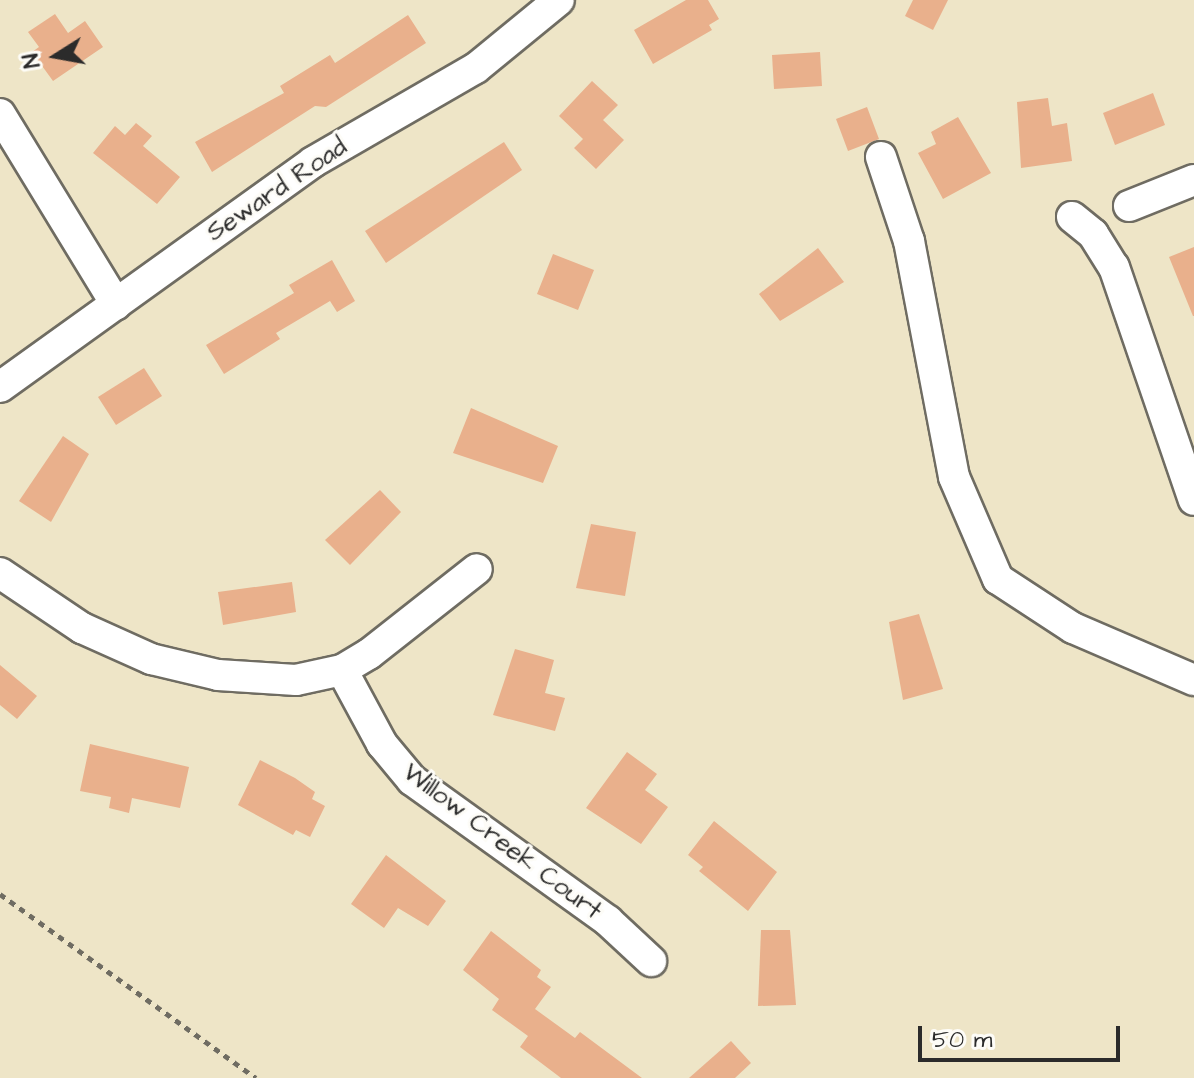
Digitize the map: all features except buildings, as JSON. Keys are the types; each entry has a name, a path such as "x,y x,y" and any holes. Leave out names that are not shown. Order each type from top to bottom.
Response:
{"street":[{"name":"Seward Road","path":"0,387 313,162 476,68 559,0"},
{"path":"0,114 116,304"},
{"path":"881,157 909,241 954,477 998,579 1073,628 1194,680"},
{"path":"1129,206 1194,180"},
{"path":"1072,217 1093,234 1114,267 1194,500"},
{"path":"0,573 82,628 151,659 253,678 296,680 342,670 477,569"},
{"name":"Willow Creek Court","path":"342,670 382,744 412,780 608,921 651,961"}],"path":[{"path":"0,894 256,1078"}]}
